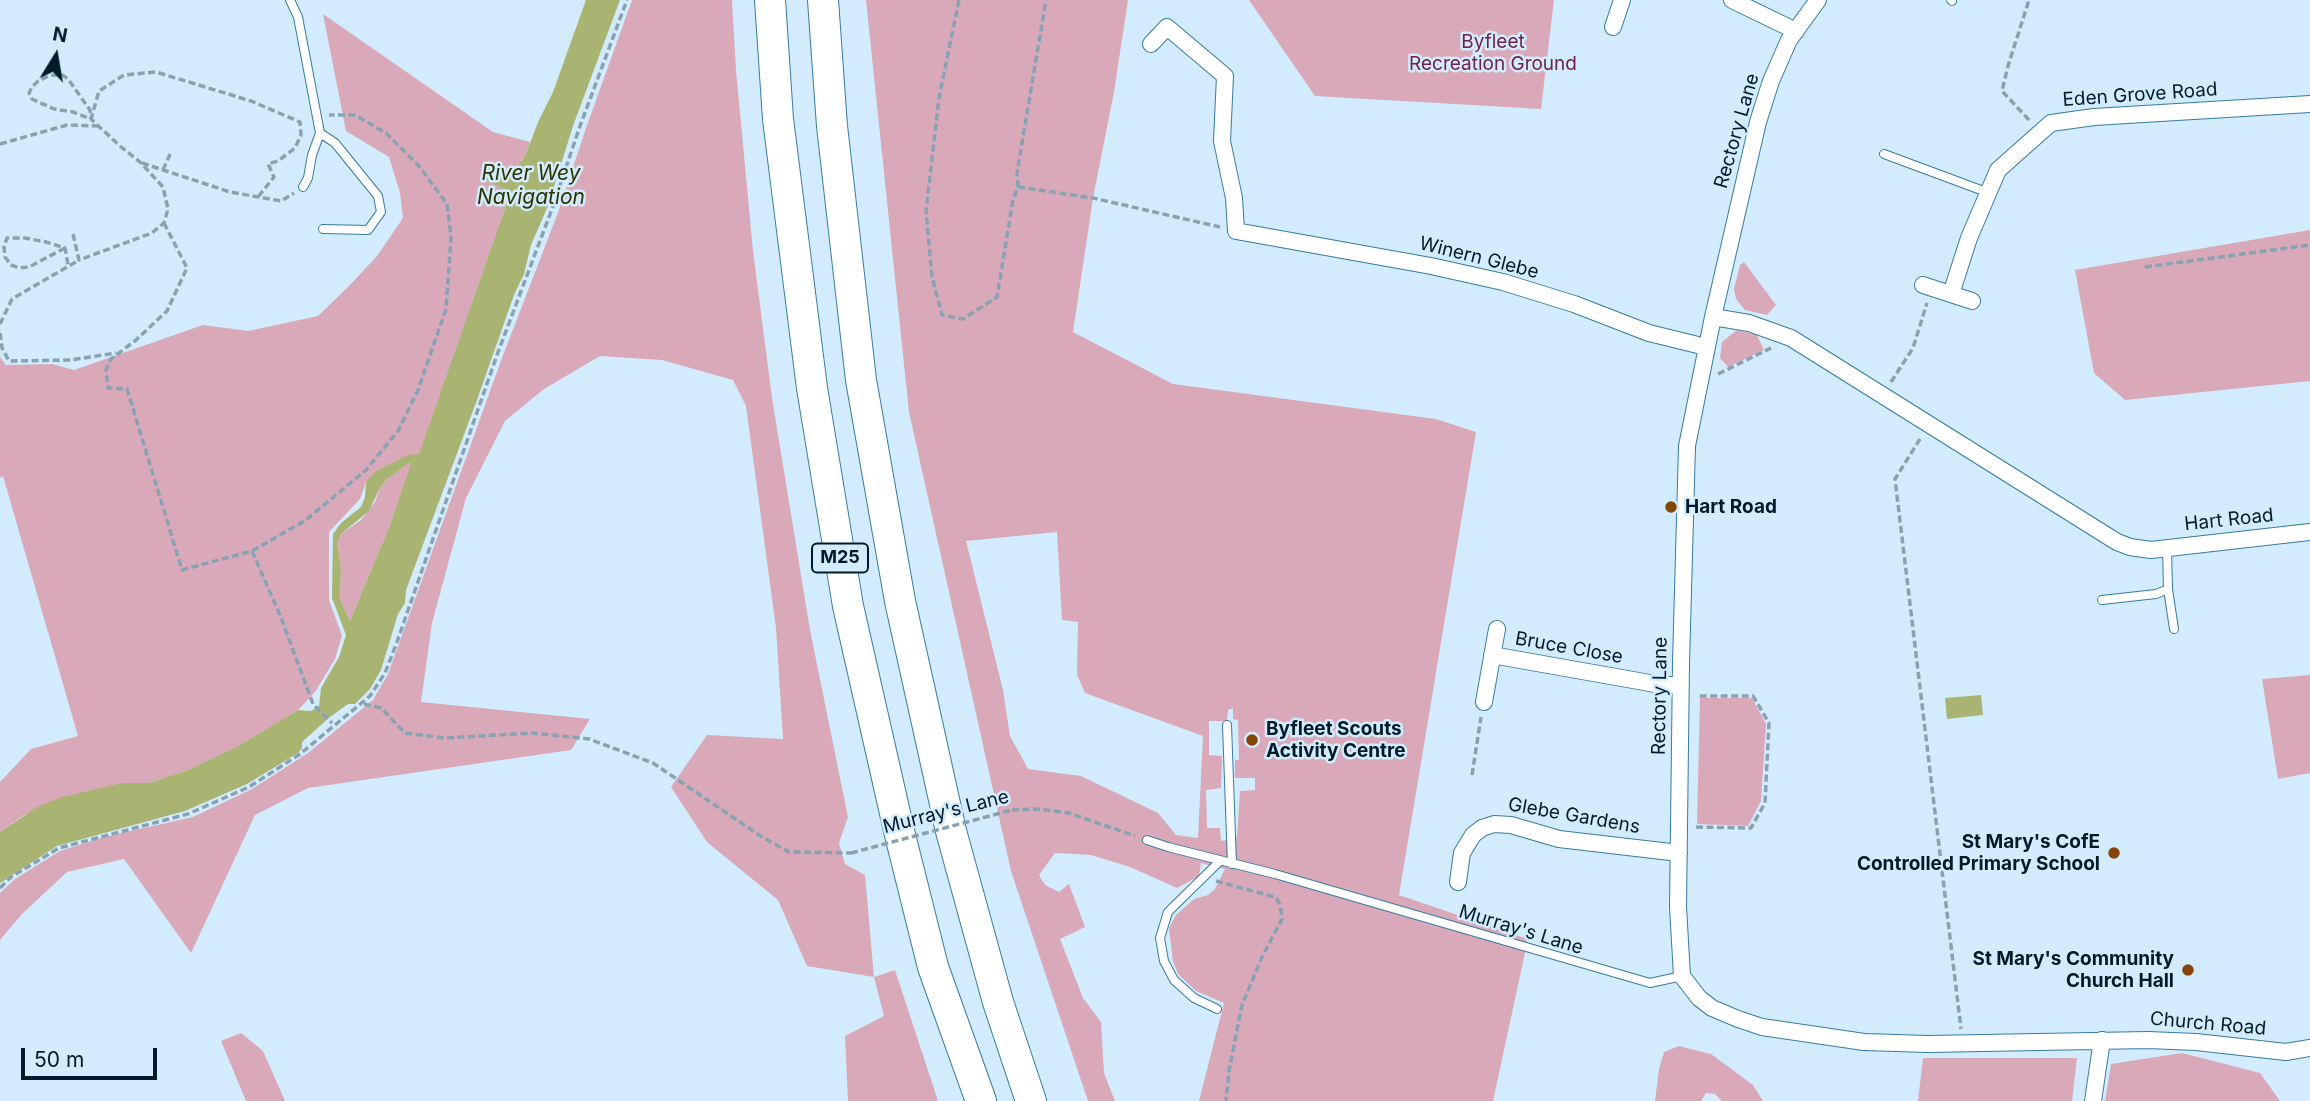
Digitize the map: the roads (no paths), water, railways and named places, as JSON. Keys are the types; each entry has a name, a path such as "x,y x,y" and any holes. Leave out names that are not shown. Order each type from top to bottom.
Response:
{"highway":[{"name":"M25","path":"770,0 778,119 808,361 848,606 933,967 981,1101"},
{"name":"M25","path":"823,0 832,126 861,380 900,601 951,831 998,1002 1031,1101"}],"street":[{"path":"1613,27 1622,0"},
{"path":"1732,0 1796,31"},
{"name":"Rectory Lane","path":"1682,976 1679,954 1679,827 1687,446 1706,348 1758,122 1789,40 1818,0"},
{"name":"Winern Glebe","path":"1151,44 1172,22 1225,76 1222,141 1234,198 1236,231 1431,266 1503,282 1574,304 1649,333 1706,348"},
{"name":"Eden Grove Road","path":"1951,294 1969,238 1998,170 2051,123 2095,117 2310,104"},
{"path":"1927,286 1972,301"},
{"name":"Hart Road","path":"1713,317 1749,323 1791,338 2117,542 2141,548 2166,548 2310,532"},
{"name":"Bruce Close","path":"1484,702 1497,629"},
{"name":"Bruce Close","path":"1492,655 1681,691"},
{"name":"Glebe Gardens","path":"1458,882 1462,853 1473,835 1494,824 1511,825 1559,839 1679,853"},
{"path":"1682,976 1699,998 1712,1008 1762,1027 1864,1042 2102,1040 2093,1101"},
{"name":"Church Road","path":"2102,1040 2196,1042 2286,1052 2310,1048"}],"lane":[{"path":"290,0 298,17 320,134 303,187"},
{"path":"320,134 335,143 378,196 381,212 368,230 323,229"},
{"path":"1884,153 1989,193"},
{"path":"2166,548 2174,629"},
{"path":"2102,600 2156,594 2168,589"},
{"path":"1227,725 1232,864"},
{"name":"Murray's Lane","path":"1147,839 1220,861 1288,877 1650,983 1682,976"},
{"path":"1217,1009 1194,998 1174,980 1164,961 1160,938 1168,912 1220,861"}],"water":[{"name":"River Wey Navigation","path":"586,0 620,0 573,126 548,206 531,245 524,274 406,590 405,603 398,614 381,670 370,689 355,704 348,704 330,717 302,742 298,753 247,784 185,811 57,846 0,883 0,832 37,807 62,797 122,783 148,783 188,770 236,747 298,710 311,711 319,706 321,688 339,657 346,635 332,598 333,534 341,523 361,507 366,482 376,471 408,455 419,454 509,197 507,191 484,179 490,161 513,172 525,156 553,92","holes":["411,464 390,525 350,621 340,599 341,567 337,542 342,533 369,511 386,480"]},
{"path":"1981,695 1983,715 1947,719 1945,698"}],"place":[{"name":"Hart Road","path":"1671,507"},
{"name":"Byfleet Scouts Activity Centre","path":"1252,740"},
{"name":"St Mary's CofE Controlled Primary School","path":"2114,853"},
{"name":"St Mary's Community Church Hall","path":"2188,970"}],"park label":[{"name":"Byfleet Recreation Ground","path":"1493,53"}]}
